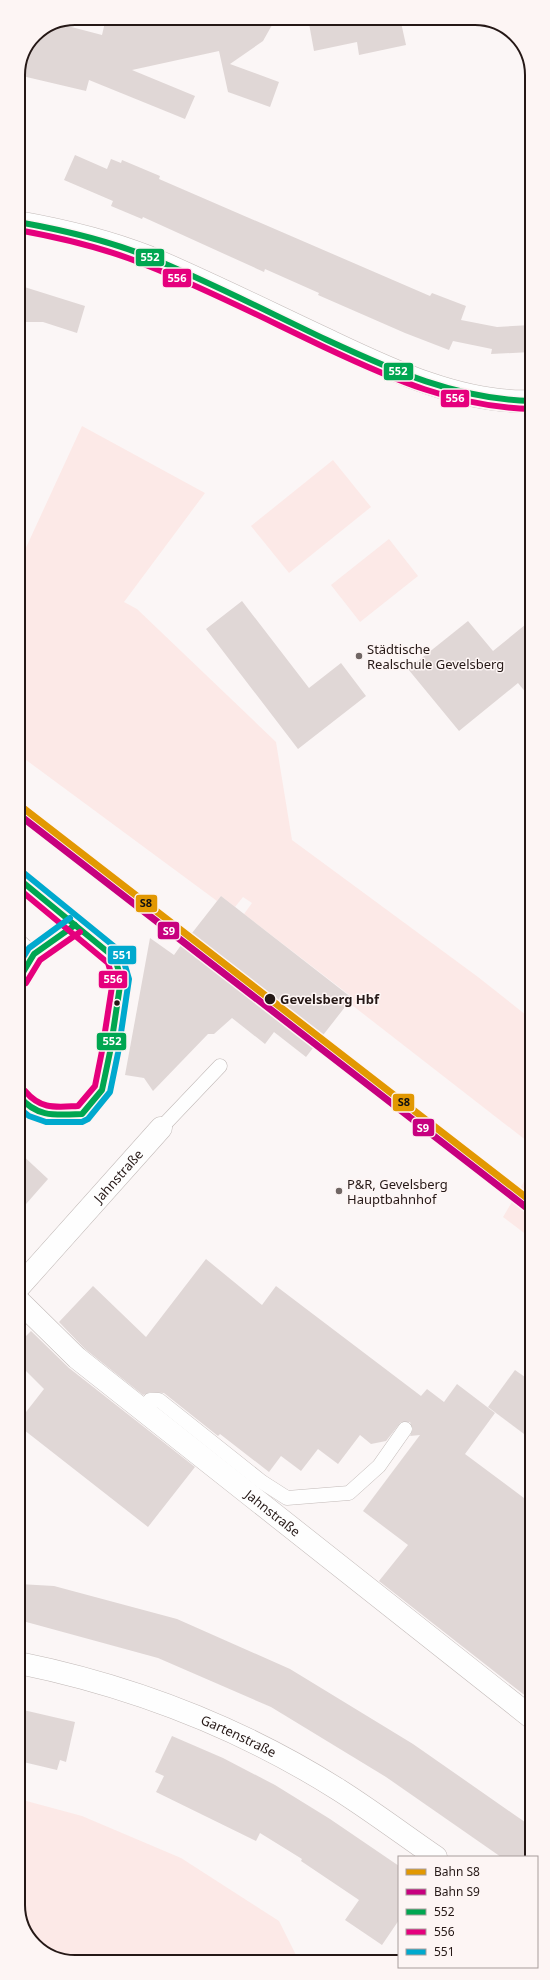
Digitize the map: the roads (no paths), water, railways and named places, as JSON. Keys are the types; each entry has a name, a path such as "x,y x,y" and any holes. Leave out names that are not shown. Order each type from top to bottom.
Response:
{"street":[{"path":"25,223 100,239 150,258 398,372 433,384 497,400 525,401"},
{"name":"Jahnstraße","path":"25,1281 161,1128"},
{"name":"Jahnstraße","path":"25,1293 77,1358 525,1712"},
{"name":"Gartenstraße","path":"25,1664 57,1671 120,1688 179,1709 261,1746 339,1790 435,1856"}],"lane":[{"path":"25,885 115,958 121,979 110,1052 102,1090 82,1114 47,1116 25,1106"},
{"path":"25,968 34,954 75,925"},
{"path":"25,947 34,954"},
{"name":"Jahnstraße","path":"161,1128 220,1066"},
{"path":"142,1410 150,1400 159,1400 262,1482 287,1498 349,1493 379,1466 405,1429"}],"rail line":[{"name":"S8","path":"25,809 525,1197"},
{"name":"S9","path":"25,819 525,1206"}],"place":[{"name":"Städtische Realschule Gevelsberg","path":"359,656"},
{"name":"Gevelsberg Hbf","path":"270,999"},
{"name":"P&R, Gevelsberg Hauptbahnhof","path":"339,1191"}]}
